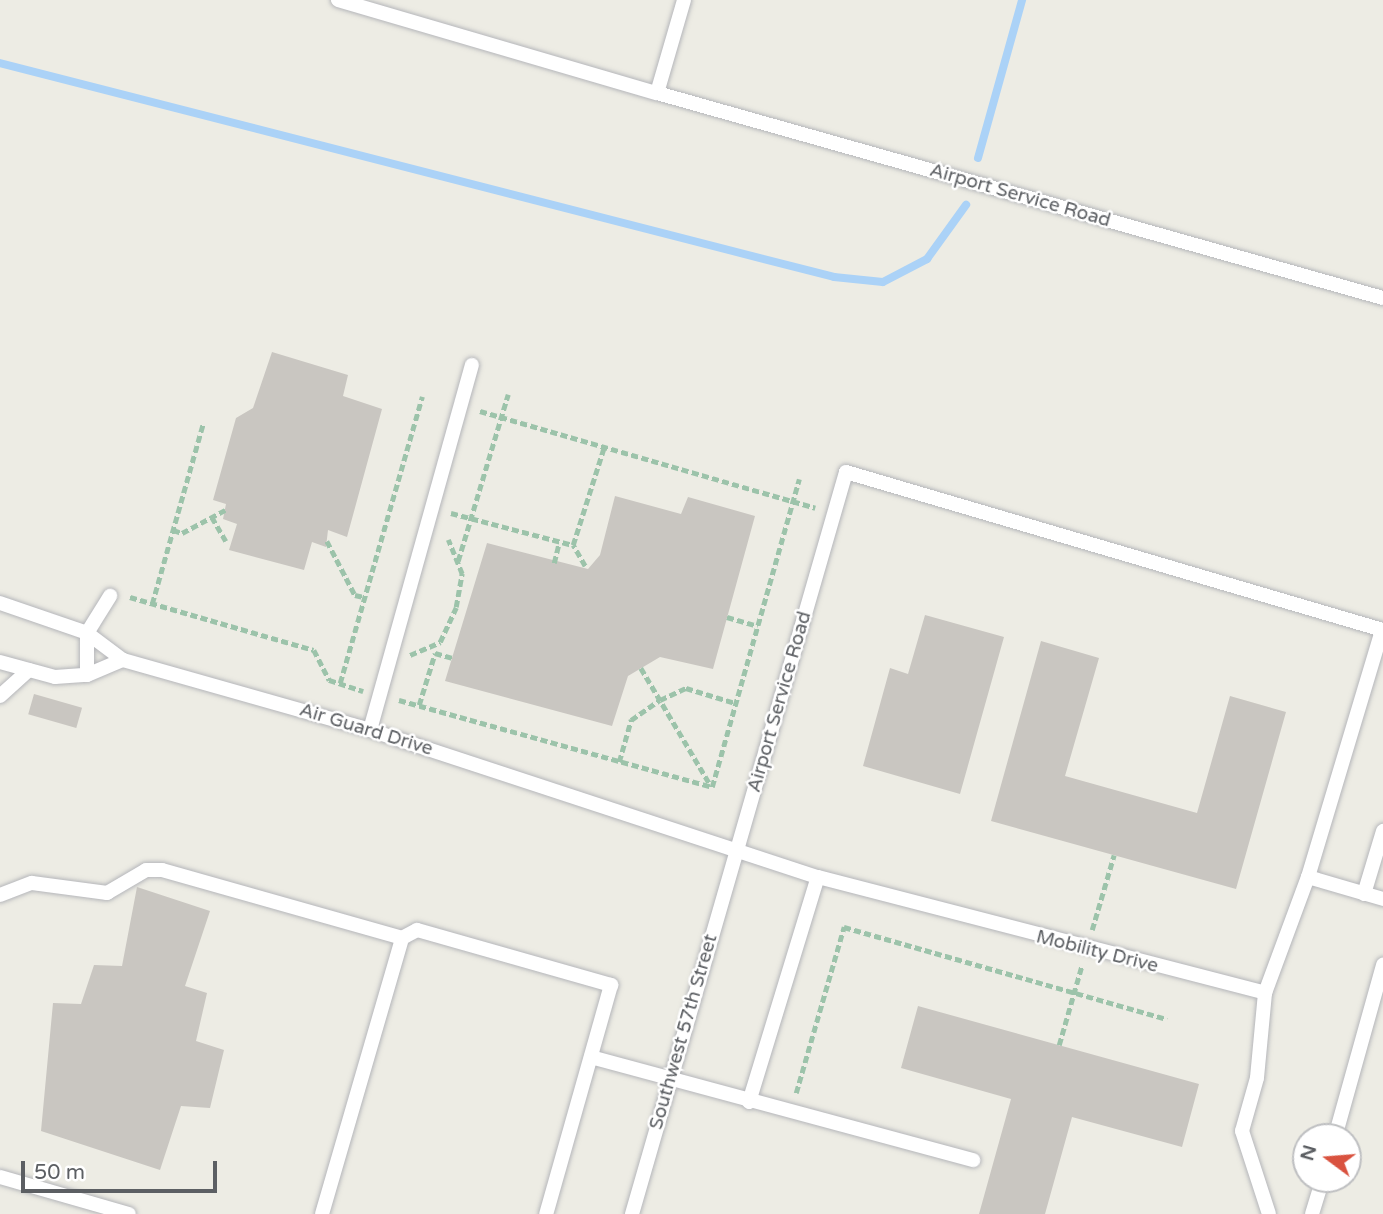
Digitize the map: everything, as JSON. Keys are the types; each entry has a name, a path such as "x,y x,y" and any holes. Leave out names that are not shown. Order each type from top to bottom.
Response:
{"lane":[{"name":"Airport Service Road","path":"338,0 1383,298"},
{"path":"657,93 684,0"},
{"path":"370,730 472,365"},
{"name":"Airport Service Road","path":"737,851 846,472 1383,630"},
{"path":"87,675 87,633 110,596"},
{"name":"Air Guard Drive","path":"0,603 87,633 123,660 370,730 737,851"},
{"path":"1269,1214 1242,1131 1259,1065 1265,993 1308,877 1383,630"},
{"path":"0,662 55,677 87,675 123,660"},
{"path":"0,696 29,670"},
{"path":"1364,894 1383,831"},
{"name":"Mobility Drive","path":"737,851 818,877 1265,993"},
{"name":"Southwest 57th Street","path":"632,1214 737,851"},
{"path":"0,895 32,883 107,893 146,870 162,870 401,939"},
{"path":"749,1102 818,877"},
{"path":"1308,877 1383,899"},
{"path":"322,1214 401,939 417,930 611,985 546,1214"},
{"path":"1339,1123 1383,965"},
{"path":"591,1057 749,1102 973,1160"},
{"path":"0,1177 129,1214"},
{"path":"1312,1214 1318,1193"}],"path":[{"path":"409,655 431,647 456,607 458,561 508,394"},
{"path":"340,683 422,397"},
{"path":"480,411 815,508"},
{"path":"152,604 203,424"},
{"path":"573,545 604,447"},
{"path":"712,787 799,479"},
{"path":"173,530 183,533 225,510"},
{"path":"451,513 573,545 585,565"},
{"path":"212,517 226,541"},
{"path":"448,540 458,561"},
{"path":"327,541 355,595 364,597"},
{"path":"554,563 559,542"},
{"path":"129,597 314,650 329,680 364,691"},
{"path":"727,617 758,626"},
{"path":"431,647 435,653 452,658"},
{"path":"435,653 419,705 712,787"},
{"path":"641,668 712,787"},
{"path":"619,762 631,720 660,700 685,688 736,703"},
{"path":"1093,925 1114,855"},
{"path":"796,1094 844,927 1167,1019"},
{"path":"1059,1045 1080,971"}],"building":[{"path":"272,352 348,375 343,396 382,409 347,537 328,530 326,547 312,542 304,570 229,550 237,524 223,519 226,504 213,500 236,418 253,408"},
{"path":"615,496 681,514 688,497 755,516 713,669 660,657 628,676 612,726 445,681 487,543 588,569 600,555"},
{"path":"925,615 1004,637 960,794 863,766 890,668 908,674"},
{"path":"1041,641 1099,658 1065,776 1197,813 1230,696 1286,712 1236,889 991,821"},
{"path":"34,694 82,708 76,728 28,714"},
{"path":"137,887 210,911 185,986 207,993 196,1041 224,1050 210,1108 181,1106 160,1170 41,1131 53,1003 81,1004 94,965 122,966"},
{"path":"918,1006 1199,1084 1182,1147 1072,1117 1045,1214 979,1214 1011,1099 901,1068"}],"waterway":[{"path":"978,158 1022,0"},
{"path":"0,63 834,277 883,282 927,259 966,205"}]}
